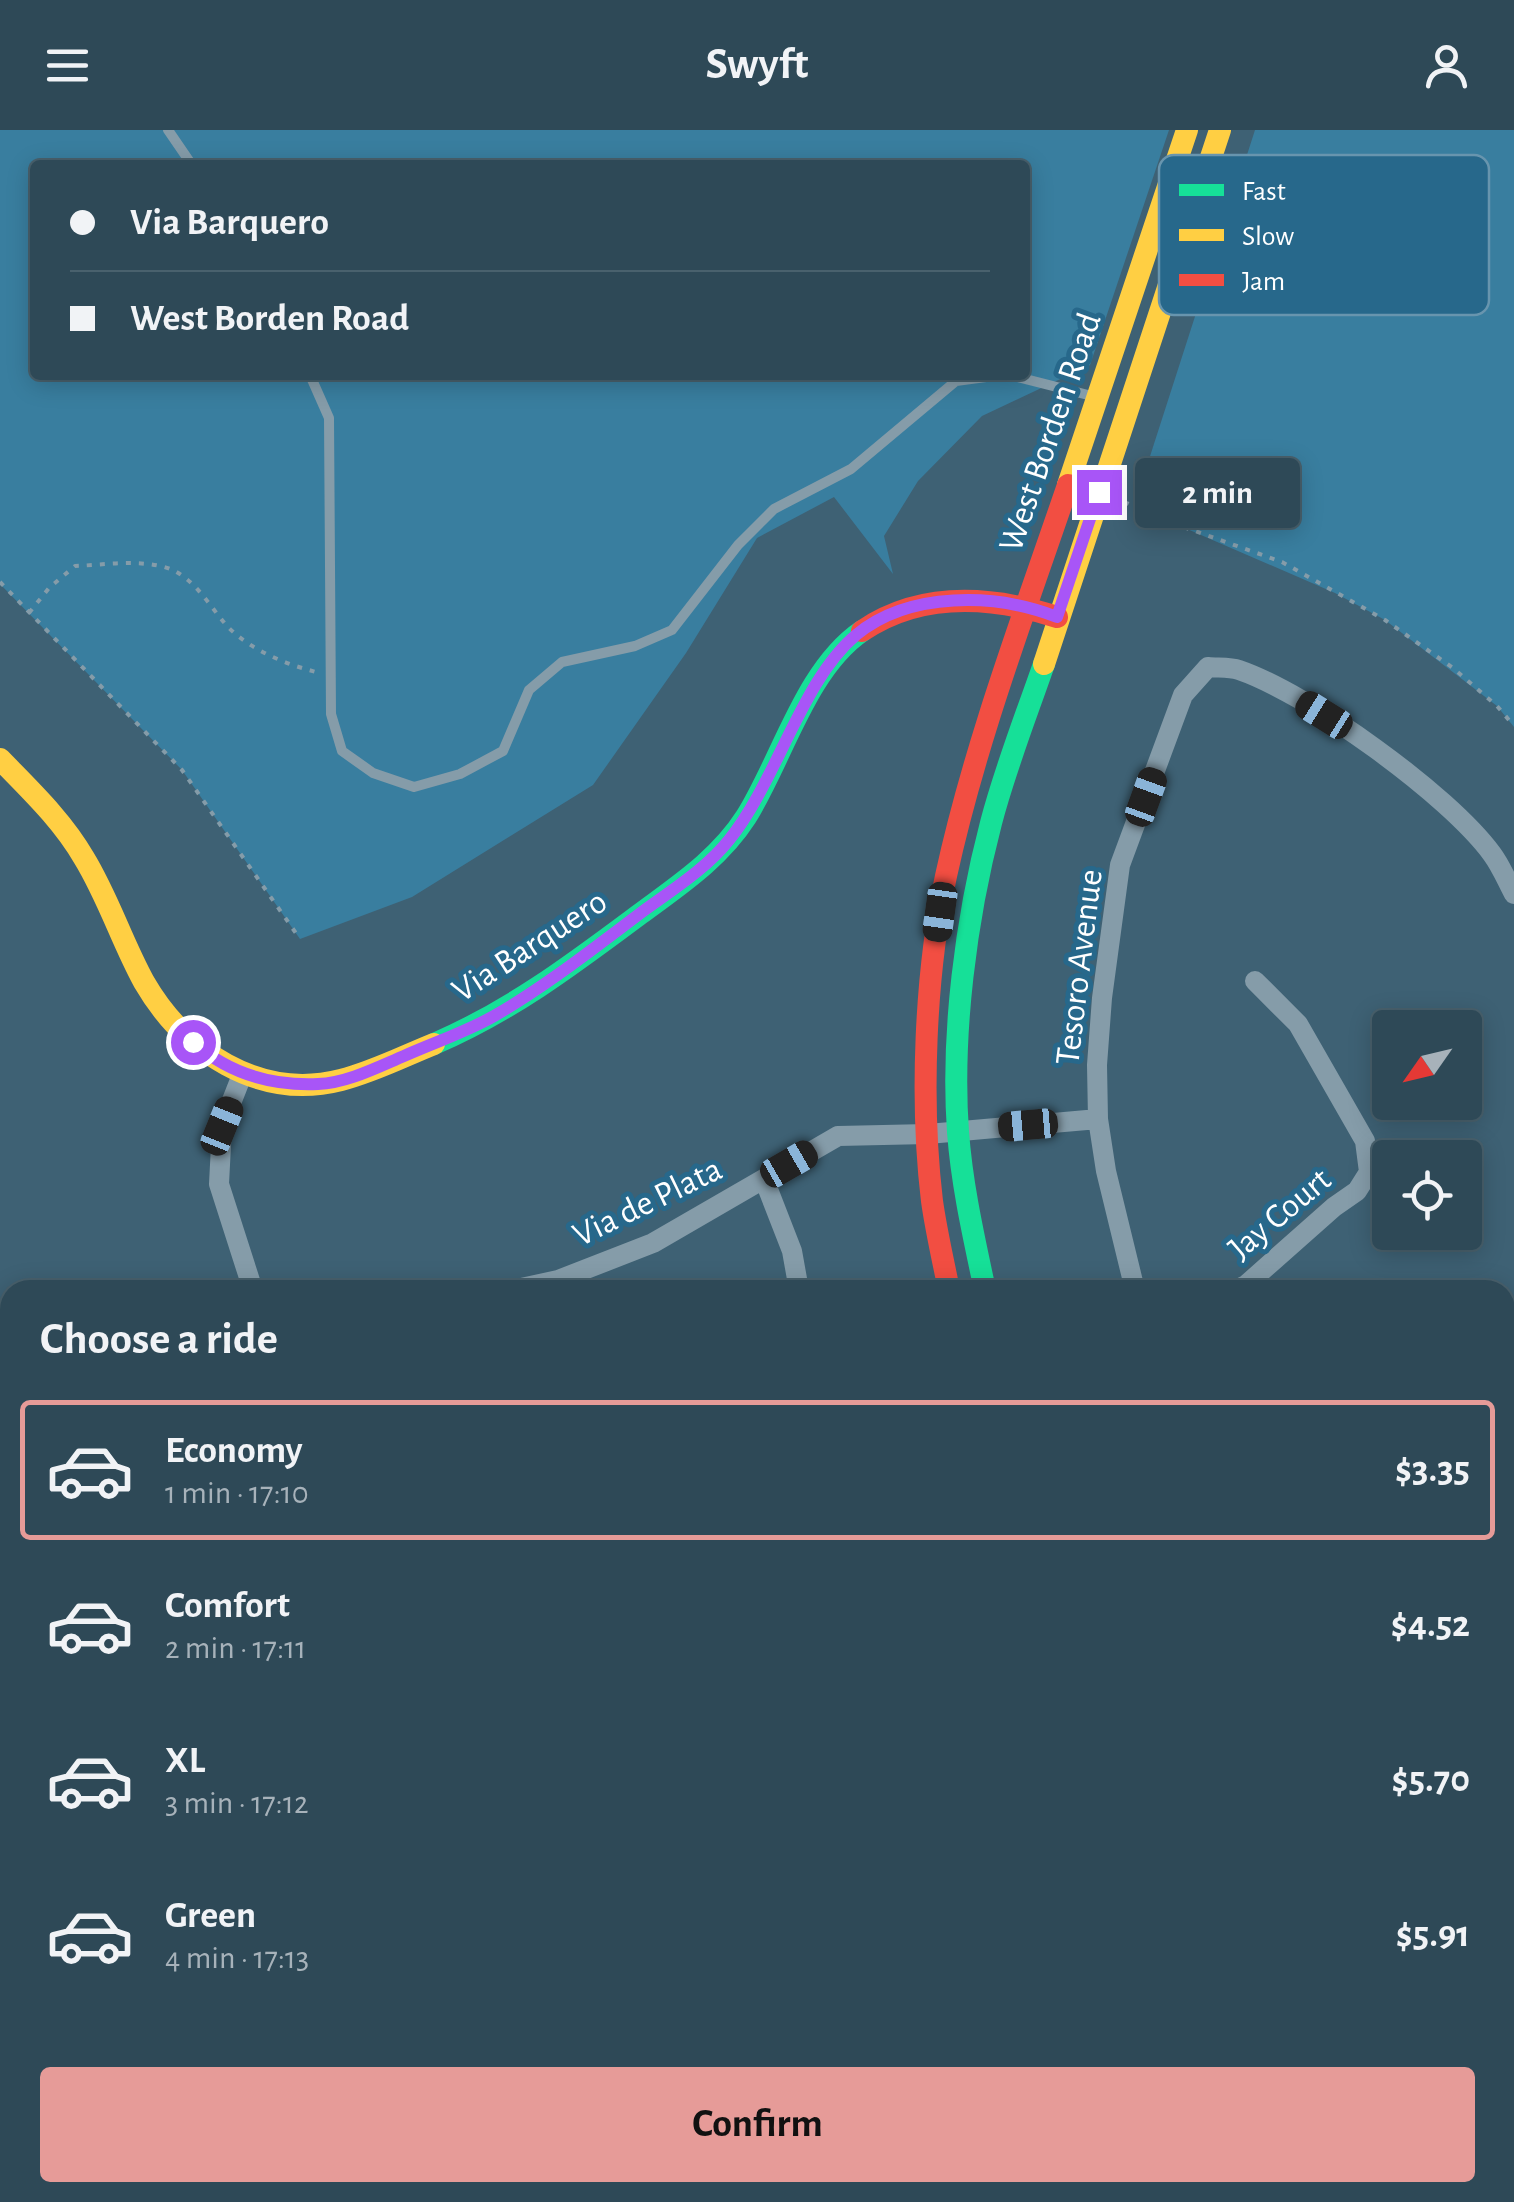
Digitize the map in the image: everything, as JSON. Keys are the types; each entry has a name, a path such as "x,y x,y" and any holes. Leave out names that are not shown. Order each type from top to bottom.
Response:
{"main road":[{"name":"West Borden Road","path":"1178,155 1186,130"},
{"name":"West Borden Road","path":"1212,155 1220,130"},
{"name":"West Borden Road","path":"947,1280 932,1200 926,1073 932,976 945,880 972,772 1159,212"},
{"name":"West Borden Road","path":"983,1280 966,1201 958,1131 958,1059 967,942 991,823 1159,312"},
{"name":"Via Barquero","path":"0,759 67,832 104,894 150,992 188,1038 242,1075 288,1084 322,1084 370,1071 490,1019 542,988 694,874 727,844 754,807 827,666 857,634 901,609 950,602 1000,601 1027,605 1057,617"}],"street":[{"name":"Tesoro Avenue","path":"1133,1280 1106,1171 1098,1119 1102,998 1120,865 1183,695 1208,668 1236,668 1293,696 1354,734 1439,798 1492,854 1514,894"},
{"name":"Jay Court","path":"1252,1280 1357,1191 1369,1172 1365,1141 1298,1024 1255,982"},
{"path":"242,1075 222,1126 219,1184 250,1280"},
{"name":"Via de Plata","path":"570,1280 653,1242 838,1136 928,1134 1098,1119"},
{"path":"764,1179 792,1251 797,1280"}],"lane":[{"path":"168,130 189,160"},
{"path":"312,380 329,418 331,714 342,750 374,773 414,788 460,774 503,751 529,690 562,662 636,646 672,630 738,546 774,510 851,469 956,381 964,380"},
{"path":"1029,380 1098,398"}],"path":[{"path":"1099,492 1282,562 1385,620 1453,668 1514,726"},
{"path":"29,613 49,588 75,566 163,566 188,580 229,628 254,646 293,667 332,678"},
{"path":"0,582 182,770 300,939"}],"shaded area":[{"path":"0,130 1169,130 1090,365 982,416 918,481 884,536 893,574 834,497 757,538 686,653 593,785 412,897 300,939 182,770 0,584"},
{"path":"1255,130 1514,130 1514,727 1497,706 1385,620 1335,593 1134,506 1195,315 1489,315 1489,155 1247,155"}],"traffic: fast":[{"path":"434,1044 541,985 711,859 746,817 825,668 862,631"},
{"path":"983,1280 965,1192 958,1132 962,976 991,823 1044,664"}],"traffic: slow":[{"path":"1179,155 1187,130"},
{"path":"1212,155 1220,130"},
{"path":"1068,485 1159,214"},
{"path":"1044,664 1159,315"},
{"path":"0,759 66,831 93,873 144,982 180,1029 202,1049 253,1076 311,1085 353,1077 434,1044"}],"traffic: jam":[{"path":"947,1280 932,1201 926,1122 929,996 939,914 958,826 986,728 1068,485"},
{"path":"862,631 908,609 957,601 1007,605 1057,617"}],"route":[{"path":"193,1042 242,1075 288,1084 322,1084 370,1071 490,1019 542,988 694,874 727,844 754,807 827,666 857,634 901,609 950,602 1000,601 1027,605 1057,617 1099,492"}]}
